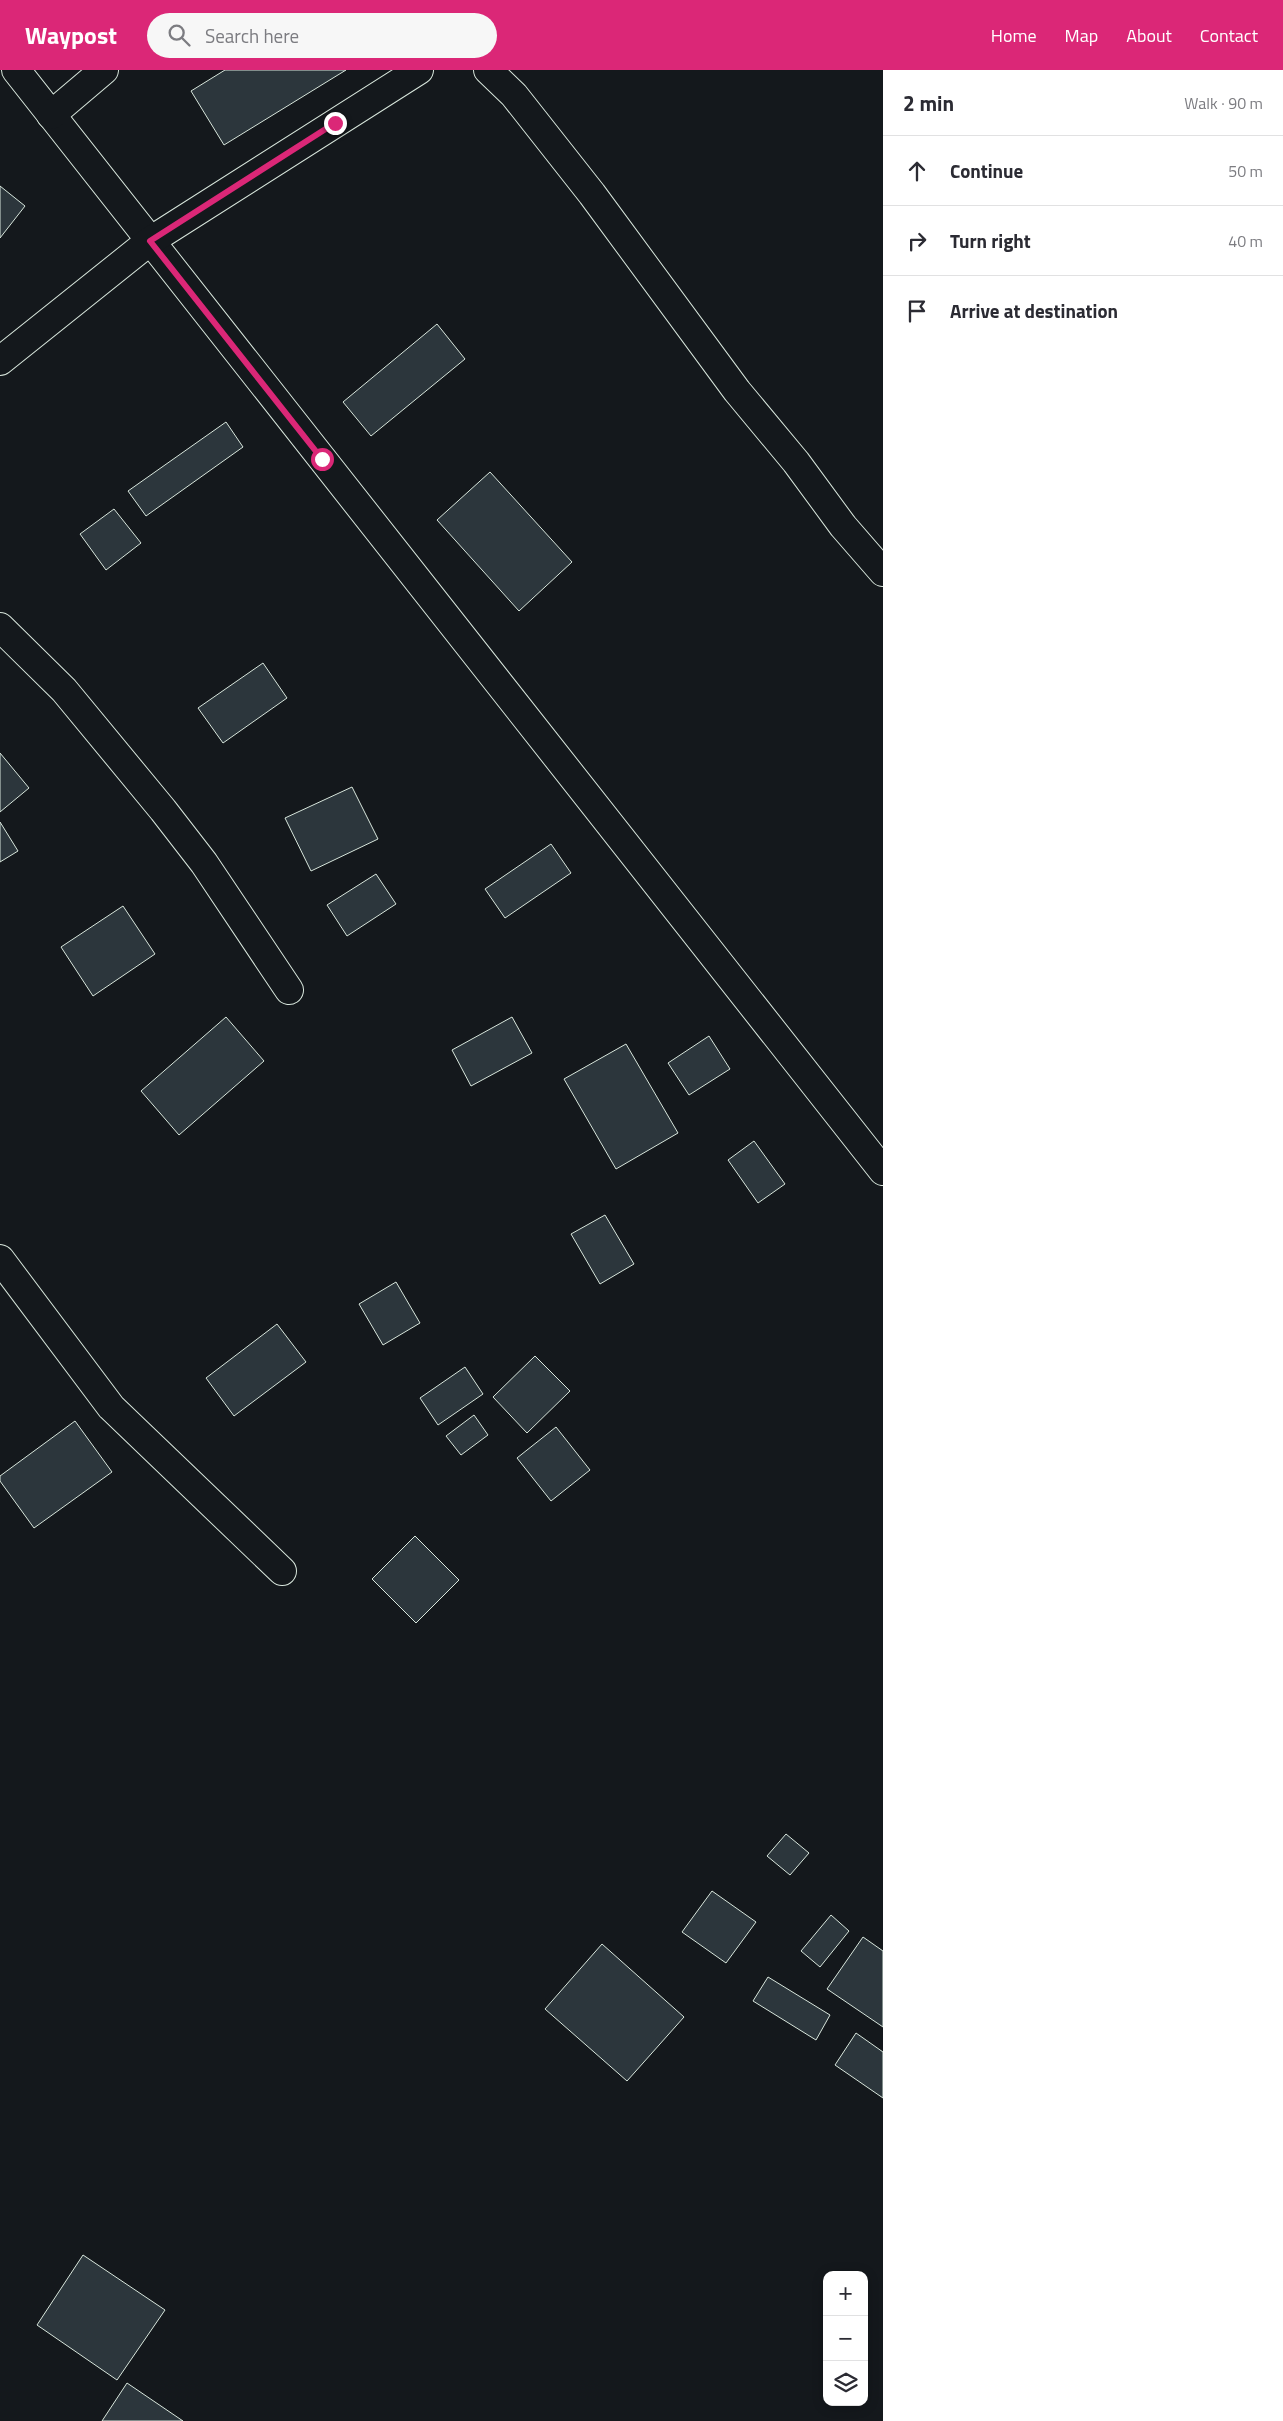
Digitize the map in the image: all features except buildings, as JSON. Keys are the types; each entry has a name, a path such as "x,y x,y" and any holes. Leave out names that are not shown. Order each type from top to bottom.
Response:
{"street":[{"path":"16,70 883,1171"},
{"path":"51,115 104,70"},
{"path":"0,360 150,241 419,70"},
{"path":"488,70 514,95 592,194 737,391 796,462 843,526 883,572"},
{"path":"0,627 64,690 163,810 204,863 289,990"},
{"path":"0,1259 111,1407 282,1571"}],"route":[{"path":"322,459 150,241 335,123"}]}
